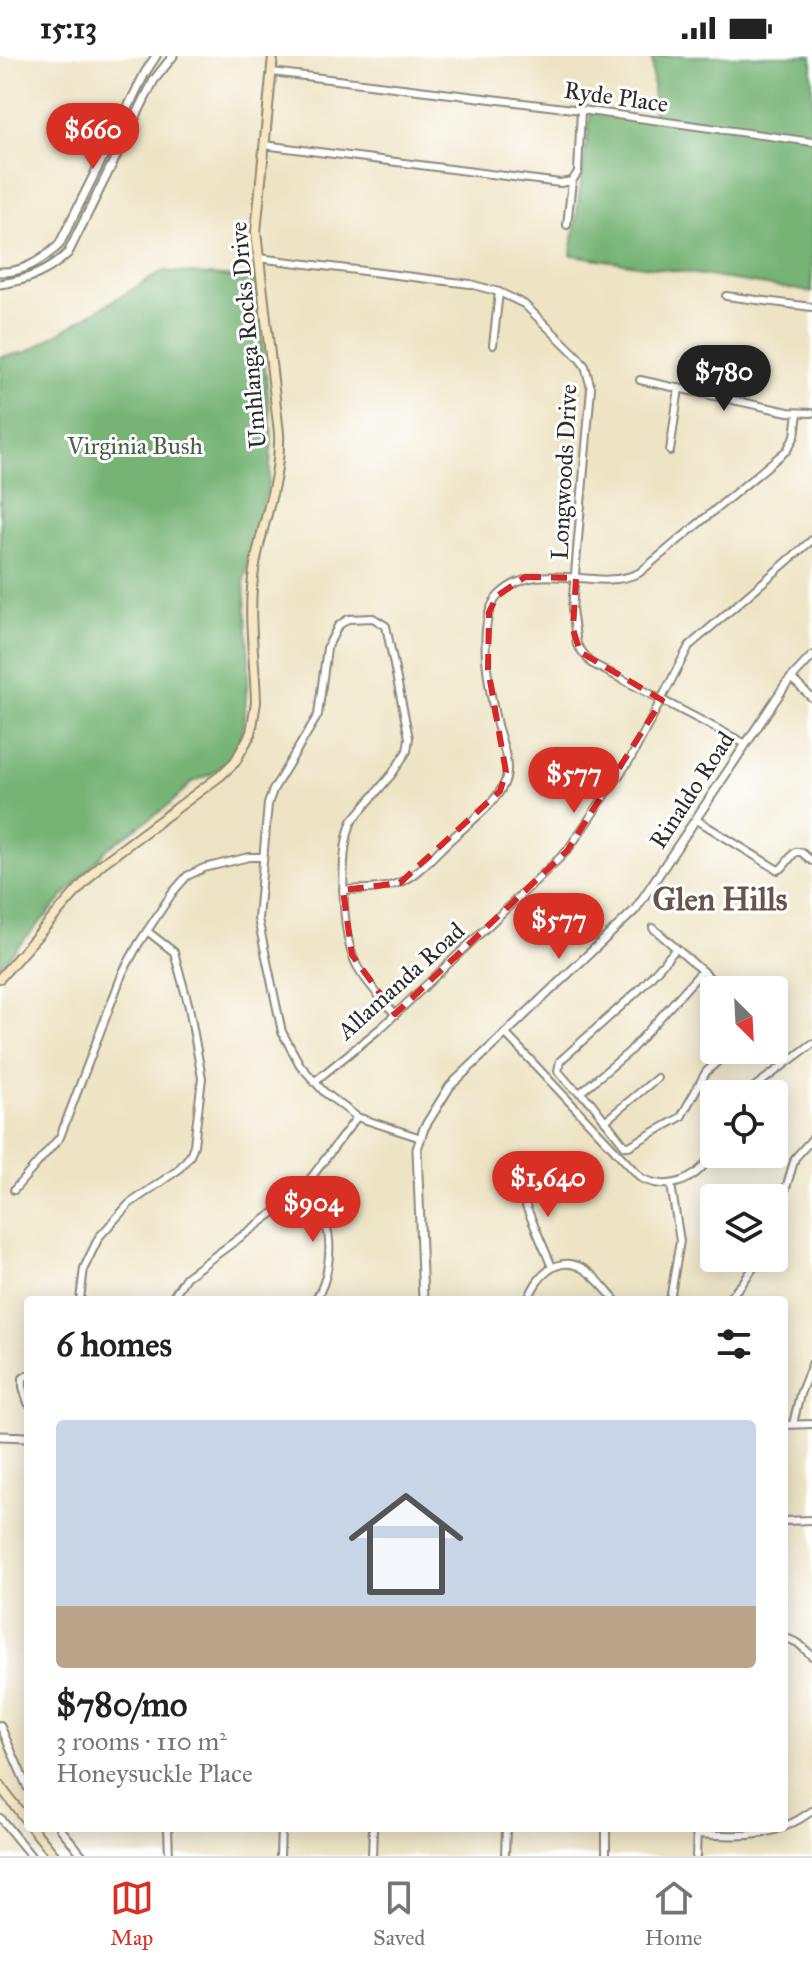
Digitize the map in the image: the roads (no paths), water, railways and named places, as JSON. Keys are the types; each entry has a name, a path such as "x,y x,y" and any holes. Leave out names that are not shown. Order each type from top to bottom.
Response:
{"main road":[{"name":"Umhlanga Rocks Drive","path":"0,978 99,866 228,770 251,733 256,702 253,576 277,482 280,445 256,217 272,62"},
{"path":"0,1786 23,1808"},
{"path":"35,1832 55,1856"}],"street":[{"path":"0,272 23,269 59,245 156,56"},
{"path":"0,284 35,277 68,253 154,80 173,56"},
{"name":"Ryde Place","path":"272,62 812,142"},
{"path":"567,225 572,181 578,172 581,110"},
{"path":"264,145 560,183 572,181"},
{"path":"67,233 78,238"},
{"name":"Longwoods Drive","path":"258,258 470,284 499,292 512,297 534,314 577,356 589,377 590,401 573,629 580,652 591,663 746,744"},
{"path":"493,345 499,292"},
{"path":"726,296 812,307"},
{"path":"640,380 798,413 812,413"},
{"path":"670,451 679,388"},
{"path":"343,890 400,883 469,823 500,791 505,781 506,761 490,687 486,636 492,602 525,577 623,578 646,567 787,450 795,436 798,413"},
{"name":"Allamanda Road","path":"314,1082 395,1014 567,851 631,758 689,646 812,540"},
{"path":"395,1014 362,974 352,955 343,890 347,840 352,821 402,761 409,738 386,626 363,617 348,619 334,633 324,660 318,715 273,790 268,804 258,919 278,1017 292,1053 314,1082 357,1117 421,1138"},
{"name":"Rinaldo Road","path":"423,1296 416,1159 421,1138 450,1086 635,910 791,678 812,656"},
{"path":"791,678 812,698"},
{"path":"697,820 780,869 798,852 812,861"},
{"path":"14,1190 60,1137 123,972 173,892 187,876 204,868 249,857 262,857"},
{"path":"653,928 708,976"},
{"path":"80,1296 84,1268 99,1237 129,1204 184,1164 194,1145 202,1078 185,992 174,952 147,931"},
{"path":"676,949 639,990 560,1061 557,1068 627,1146 676,1120 685,1111 706,1072 715,1064"},
{"path":"581,1092 629,1052 702,971"},
{"path":"505,1033 641,1178 651,1183 671,1185 692,1177 702,1168"},
{"path":"764,1080 812,1044"},
{"path":"605,1121 657,1078"},
{"path":"580,1114 592,1104"},
{"path":"173,1296 186,1277 298,1195 357,1117"},
{"path":"787,1184 795,1158 812,1139"},
{"path":"516,1183 552,1267"},
{"path":"671,1185 680,1241 671,1296"},
{"path":"298,1195 321,1219 328,1232 327,1273 318,1296"},
{"path":"530,1296 539,1277 552,1267 576,1265 611,1296"},
{"path":"730,1296 749,1272"},
{"path":"793,1424 812,1364"},
{"path":"788,1425 812,1424"},
{"path":"0,1436 24,1437"},
{"path":"788,1521 812,1520"},
{"path":"788,1639 812,1656"},
{"path":"0,1725 24,1780"},
{"path":"788,1826 812,1811"},
{"path":"0,1818 31,1856"},
{"path":"63,1832 83,1856"},
{"path":"168,1832 169,1856"},
{"path":"280,1856 281,1832"},
{"path":"372,1856 373,1832"},
{"path":"505,1856 506,1832"},
{"path":"606,1832 606,1856"},
{"path":"696,1832 696,1856"},
{"path":"713,1832 763,1835 771,1832"}],"district":[{"name":"Glen Hills","path":"720,899"}],"park label":[{"name":"Virginia Bush","path":"135,446"}]}
